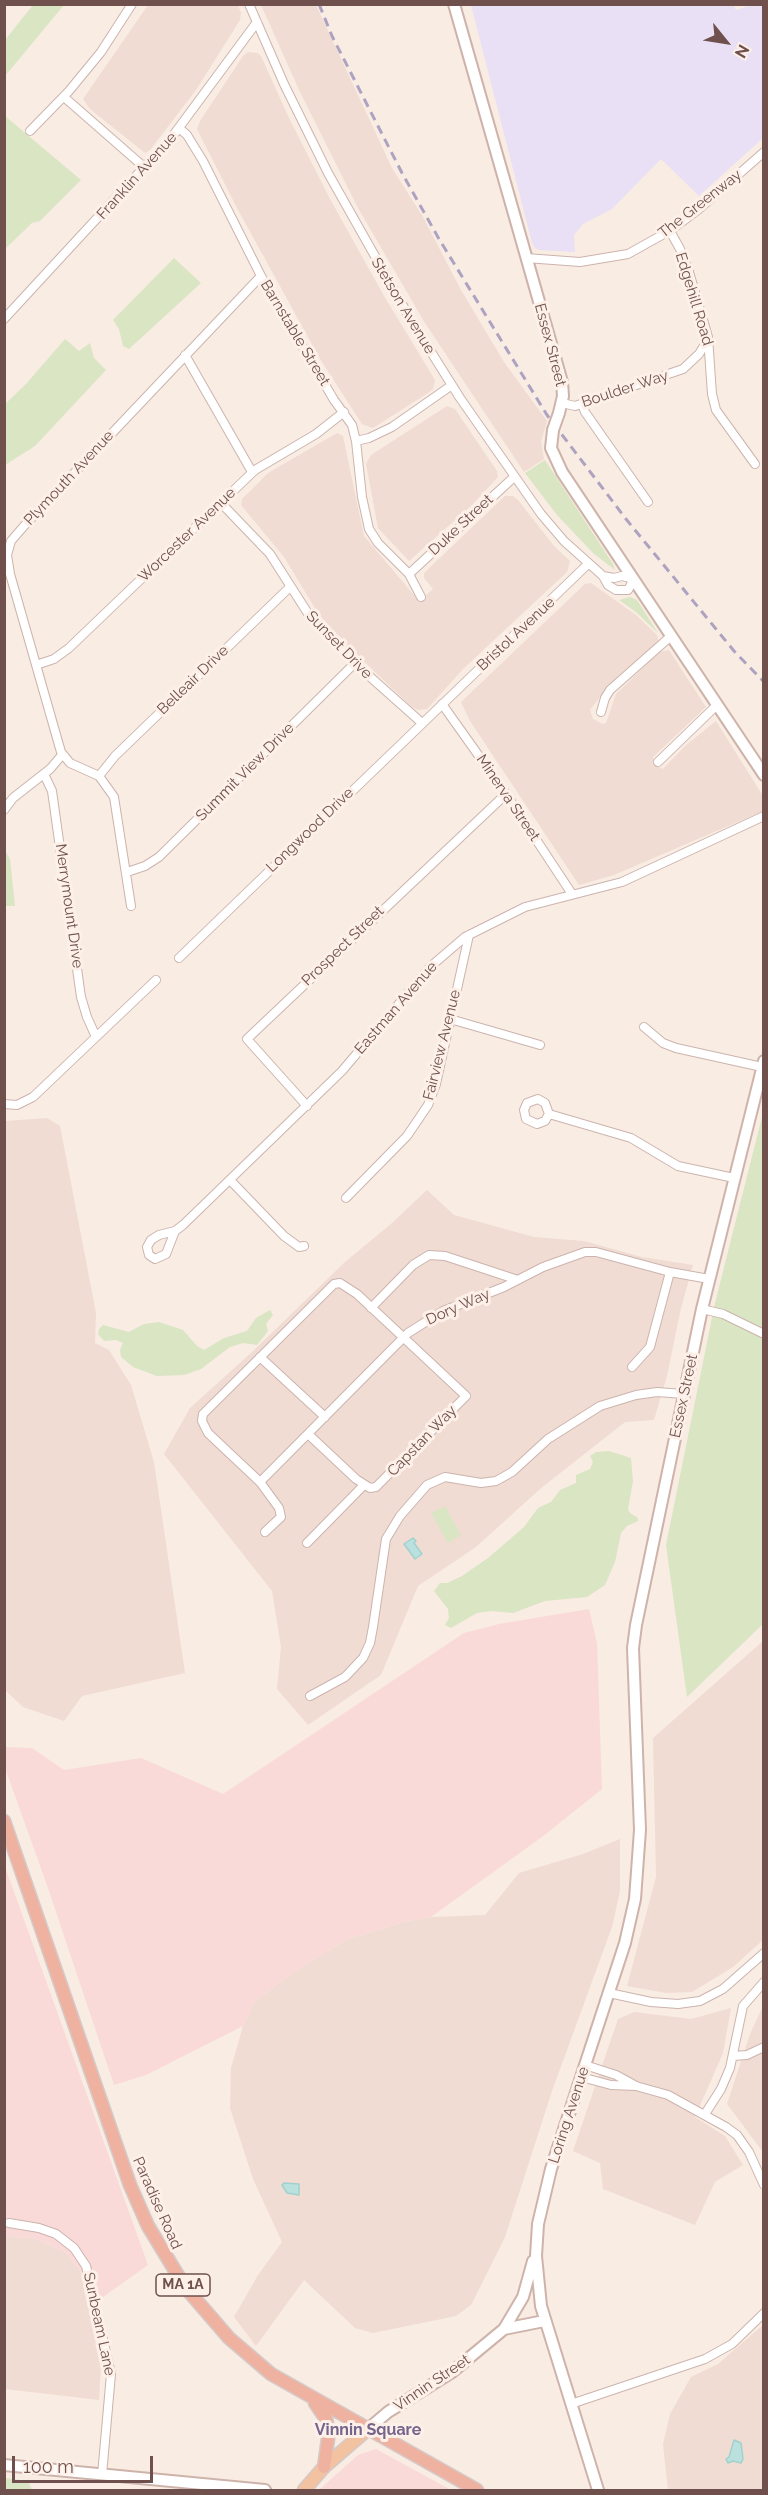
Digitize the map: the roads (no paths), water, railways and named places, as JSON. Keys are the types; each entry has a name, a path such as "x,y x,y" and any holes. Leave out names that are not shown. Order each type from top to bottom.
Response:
{"highway":[{"name":"Paradise Road","path":"4,1821 122,2165 148,2226 174,2271 210,2318 271,2374 307,2397 477,2490"},
{"path":"307,2397 322,2411 326,2420 329,2442 324,2467"}],"main road":[{"name":"Essex Street","path":"453,4 562,382 560,408 550,442 552,455 764,775"},
{"name":"Essex Street","path":"634,1736 633,1648 636,1625 702,1309 763,1064"},
{"name":"Loring Avenue","path":"598,2490 544,2321 538,2290 537,2240 545,2190 625,1944 637,1887 640,1830 634,1736"},
{"path":"504,2329 527,2286 537,2240"},
{"name":"Vinnin Street","path":"304,2490 324,2467 388,2412 452,2372 504,2329 544,2321"},
{"path":"4,2465 265,2490"}],"street":[{"path":"30,131 64,97 101,52 132,4"},
{"name":"Stetson Avenue","path":"249,4 328,173 411,320 452,386 551,527 603,576 608,585 616,590 628,590 634,579"},
{"name":"Franklin Avenue","path":"4,319 179,129 257,22"},
{"path":"64,97 144,168"},
{"name":"Barnstable Street","path":"179,129 187,135 203,161 261,276 334,400 352,425 369,529 378,543 409,573 421,597"},
{"name":"The Greenway","path":"526,258 580,262 614,257 641,248 670,231 699,209 764,152"},
{"name":"Edgehill Road","path":"670,231 689,272 708,338 712,394 716,410 755,464"},
{"name":"Plymouth Avenue","path":"62,755 10,574 7,555 11,542 184,355 261,276"},
{"name":"Boulder Way","path":"560,408 582,404 683,369 699,354 708,338"},
{"path":"184,355 252,472"},
{"path":"356,441 392,428 452,386"},
{"path":"582,404 585,412 648,502"},
{"name":"Worcester Avenue","path":"36,665 54,659 69,648 252,472 316,434 344,412"},
{"name":"Duke Street","path":"409,573 514,477"},
{"name":"Sunset Drive","path":"220,503 270,554 309,615 422,723"},
{"name":"Bristol Avenue","path":"442,704 588,564"},
{"path":"603,576 614,578 622,576 634,579"},
{"name":"Belleair Drive","path":"99,776 115,756 290,587"},
{"path":"601,712 610,690 671,636"},
{"name":"Summit View Drive","path":"127,872 146,866 159,857 356,662"},
{"name":"Longwood Drive","path":"179,958 442,704"},
{"name":"Minerva Street","path":"442,704 506,794 572,894"},
{"path":"658,762 717,705"},
{"path":"4,810 13,798 44,774 62,755 70,763 99,776 114,798 131,906"},
{"name":"Merrymount Drive","path":"44,774 52,791 81,997 96,1037"},
{"name":"Prospect Street","path":"307,1106 247,1039 506,794"},
{"name":"Eastman Avenue","path":"176,1231 307,1106 367,1043 430,967 469,935 525,907 622,882 764,816"},
{"name":"Fairview Avenue","path":"346,1198 407,1136 423,1114 436,1084 469,935"},
{"path":"4,1104 17,1105 33,1097 156,980"},
{"path":"450,1019 540,1045"},
{"path":"644,1027 663,1043 676,1048 763,1064"},
{"path":"549,1114 631,1138 686,1169 734,1178"},
{"path":"230,1180 292,1243 299,1247 304,1246"},
{"name":"Dory Way","path":"260,1482 402,1338 443,1311 518,1280 543,1267 585,1252 596,1252 670,1272 709,1279"},
{"path":"371,1308 413,1265 429,1255 445,1256 518,1280"},
{"path":"632,1366 650,1347 670,1272"},
{"path":"265,1532 281,1517 281,1512 260,1482 203,1428 203,1414 334,1284 340,1283 350,1289 402,1338"},
{"path":"702,1309 723,1314 764,1334"},
{"name":"Capstan Way","path":"364,1485 370,1488 376,1487 466,1396 402,1338"},
{"path":"260,1358 325,1417"},
{"path":"310,1696 345,1677 363,1658 373,1627 386,1539 400,1516 427,1485 445,1478 482,1483 496,1481 512,1473 556,1434 600,1406 646,1394 684,1394"},
{"path":"307,1543 364,1485 308,1434"},
{"path":"609,1993 651,2002 678,2004 700,2001 723,1989 764,1953"},
{"path":"705,2114 726,2079 743,2006 764,1982"},
{"path":"733,2056 747,2055 764,2047"},
{"path":"585,2065 616,2075 636,2086 668,2095 705,2114 737,2135 749,2152 764,2185"},
{"path":"581,2077 611,2085 636,2086"},
{"name":"Sunbeam Lane","path":"9,2223 39,2228 56,2234 74,2248 86,2266 111,2374 102,2475"},
{"path":"571,2404 705,2359 732,2344 764,2313"}],"water":[{"path":"413,1538 422,1554 415,1559 404,1544"},
{"path":"284,2183 299,2184 299,2195 287,2193 282,2185"},
{"path":"734,2440 741,2443 743,2459 741,2463 733,2461 728,2463 726,2459 729,2457"}],"railway":[{"path":"319,4 332,36 402,173 439,239 547,415 626,519 734,651 764,682"}],"district":[{"name":"Vinnin Square","path":"368,2430"}]}
